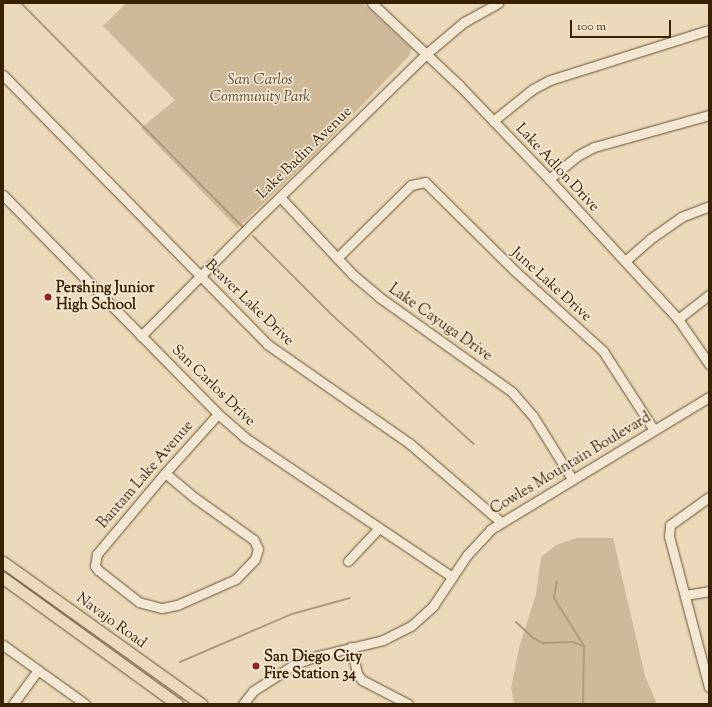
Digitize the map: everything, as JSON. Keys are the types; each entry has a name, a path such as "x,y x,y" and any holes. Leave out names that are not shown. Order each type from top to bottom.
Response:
{"main road":[{"name":"Navajo Road","path":"3,562 201,704"},
{"name":"Navajo Road","path":"3,578 177,704"}],"street":[{"name":"Lake Adlon Drive","path":"372,3 493,121 678,318 709,364"},
{"name":"Lake Badin Avenue","path":"141,336 426,54 464,22 498,3"},
{"path":"493,121 533,89 550,80 709,30"},
{"name":"Beaver Lake Drive","path":"3,75 268,344 409,443 500,522"},
{"path":"549,180 577,156 594,147 709,115"},
{"name":"June Lake Drive","path":"337,258 411,185 421,182 429,185 516,272 603,351 654,430"},
{"name":"San Carlos Drive","path":"3,195 218,414 244,437 452,577"},
{"name":"Lake Cayuga Drive","path":"281,198 337,258 379,297 512,392 533,416 572,479"},
{"path":"624,261 650,239 682,217 709,206"},
{"path":"678,318 709,295"},
{"name":"Cowles Mountain Boulevard","path":"243,704 253,691 295,664 351,647 383,640 411,626 433,606 467,555 500,522 709,397"},
{"name":"Bantam Lake Avenue","path":"165,473 195,498 254,540 258,549 255,559 236,579 177,605 161,608 139,602 98,570 95,566 97,554 165,473 218,414"},
{"path":"709,497 670,525 669,536 709,687"},
{"path":"348,561 379,528"},
{"path":"685,595 709,591"},
{"path":"3,645 85,704"},
{"path":"351,647 357,674 362,680 408,704"},
{"path":"13,704 38,670"}],"green space":[{"name":"San Carlos Community Park","path":"126,3 363,3 411,48 410,55 313,156 237,228 141,128 175,100 103,26"},
{"path":"576,538 613,538 645,676 657,704 514,704 511,688 519,648 536,594 541,557 556,545"}],"waterway":[{"path":"21,3 244,228"},
{"path":"253,236 331,314 474,444"},
{"path":"557,581 554,598 584,646 583,704"},
{"path":"180,662 292,614 350,598"},
{"path":"516,622 532,637 543,643 572,642 583,646"}],"place":[{"name":"Pershing Junior High School","path":"48,297"},
{"name":"San Diego City Fire Station 34","path":"256,666"}]}
